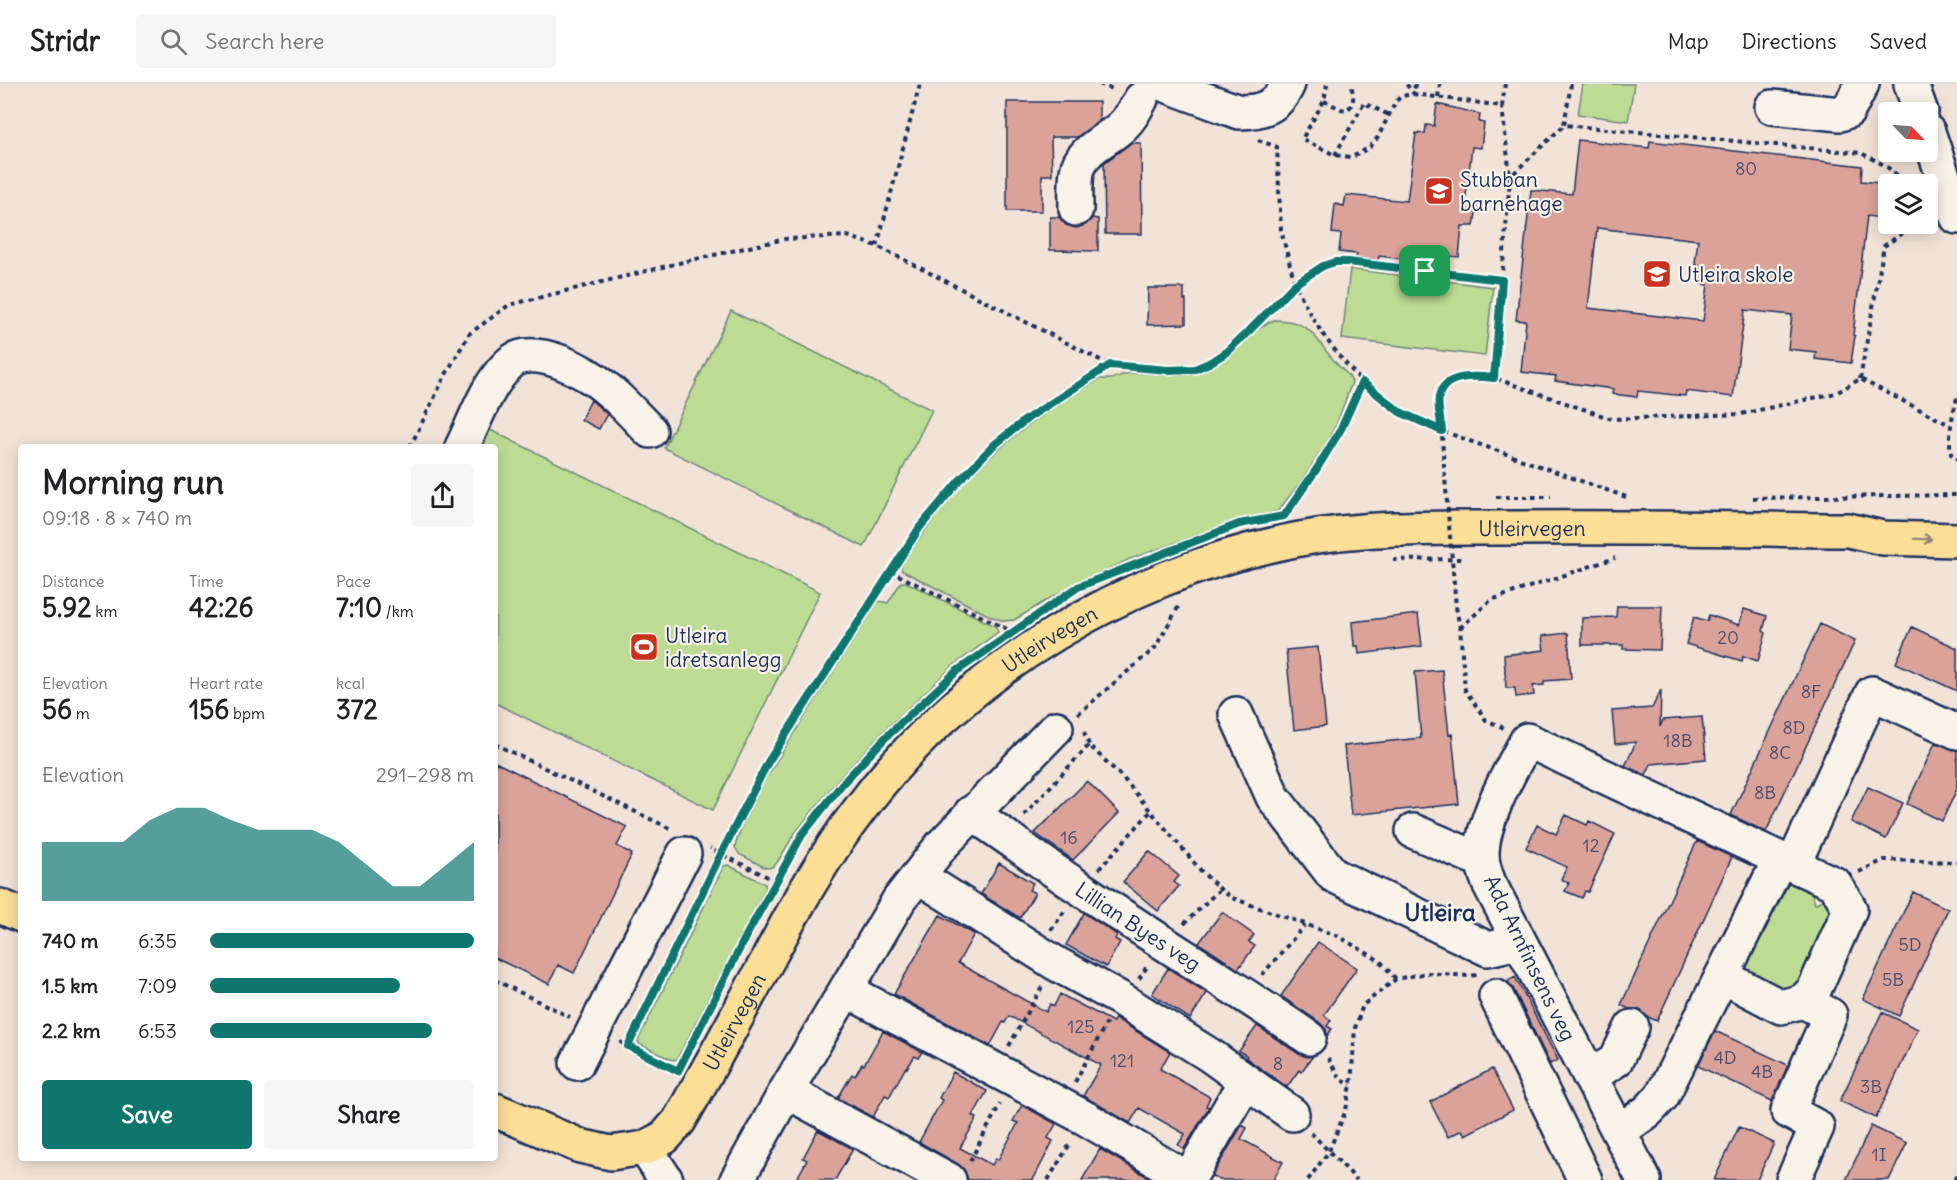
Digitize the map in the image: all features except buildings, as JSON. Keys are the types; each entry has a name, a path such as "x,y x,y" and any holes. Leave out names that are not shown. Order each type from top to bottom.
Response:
{"main road":[{"name":"Utleirvegen","path":"1848,530 1883,518 1957,516"},
{"name":"Utleirvegen","path":"498,1111 580,1146 611,1153 645,1148 665,1137 679,1121 830,850 861,806 901,761 938,722 1015,660 1101,608 1192,569 1300,539 1348,533 1463,528 1623,527 1848,530 1883,538 1957,540"},
{"path":"0,906 18,914"}],"street":[{"path":"1076,210 1077,170 1083,158 1120,129 1152,92 1239,112 1252,112 1265,110 1274,103 1288,84"},
{"path":"1772,107 1840,114 1848,111 1862,84"},
{"path":"1911,84 1917,102"},
{"path":"1938,161 1957,217"},
{"path":"463,444 495,379 512,361 534,355 581,371 606,388 650,431"},
{"path":"1619,1132 1662,1096 1722,976 1786,862 1872,693 1957,732"},
{"path":"1236,714 1273,796 1333,875 1488,949 1519,942"},
{"path":"736,1180 899,900 942,845 971,813 1056,728"},
{"path":"1527,740 1835,884 1850,909 1814,990 1803,1001 1781,1007 1722,976"},
{"name":"Ada Arnfinsens veg","path":"1527,740 1504,781 1485,832 1482,857 1489,883 1644,1180"},
{"name":"Lillian Byes veg","path":"971,813 1006,835 1080,889 1245,994 1308,1038"},
{"path":"1413,831 1471,856 1482,857"},
{"path":"577,1063 687,843"},
{"path":"918,876 1056,963 1119,998 1211,1056 1292,1114"},
{"path":"1489,985 1585,1180"},
{"path":"846,990 1074,1112 1188,1179 1245,1082"},
{"path":"1793,1180 1817,1127 1788,1111 1830,1016 1803,1001"},
{"path":"1590,1077 1616,1060 1632,1027"},
{"path":"786,1091 957,1175"},
{"path":"645,1148 666,1180"}],"path":[{"path":"877,246 920,84"},
{"path":"1099,84 1152,92"},
{"path":"1327,84 1324,101 1302,139 1335,155 1350,157 1370,147 1378,137 1396,101 1402,96 1414,94 1502,106"},
{"path":"1324,101 1347,110 1352,106 1354,100 1351,84"},
{"path":"1406,84 1414,94"},
{"path":"1414,94 1415,84"},
{"path":"1438,97 1440,84"},
{"path":"1494,378 1510,177 1502,106 1505,84"},
{"path":"1510,177 1564,125 1571,84"},
{"path":"1335,155 1364,103 1389,115"},
{"path":"1352,106 1360,110"},
{"path":"1564,125 1861,153 1896,174"},
{"path":"1255,139 1277,147 1281,231 1295,284 1324,336 1362,382 1400,412 1442,431 1636,499"},
{"path":"1527,740 1486,720 1465,690 1443,454 1439,396 1444,387 1450,381 1471,376 1494,378 1612,419 1741,414 1836,393 1860,379 1884,246 1902,234"},
{"path":"411,444 445,376 469,334 509,305 785,239 847,236 877,246 1110,365 1168,370 1195,369 1224,354 1295,284 1323,266 1335,262 1502,280"},
{"path":"628,1046 768,762 920,527 959,481 994,445 1028,418 1110,365"},
{"path":"1860,379 1950,425"},
{"path":"1294,514 1284,516 1341,429 1362,382"},
{"path":"1957,398 1948,440 1951,454 1957,459"},
{"path":"1741,498 1957,495"},
{"path":"1494,497 1560,497"},
{"path":"1615,497 1626,497"},
{"path":"1437,500 1448,500"},
{"path":"1460,628 1491,600 1621,555"},
{"path":"890,571 1012,632 1003,638"},
{"path":"1182,600 1155,648 1078,714 1089,745 1122,777 1220,890 1232,898 1338,936 1380,961 1396,979"},
{"path":"1006,835 1089,745"},
{"path":"498,746 687,843 721,854 776,881"},
{"path":"771,890 802,835 822,810"},
{"path":"1835,884 1884,860 1957,862"},
{"path":"957,1175 1056,963"},
{"path":"1308,1180 1329,1151 1346,1110 1351,1085 1355,1028 1364,1005 1396,979 1427,973 1470,976 1489,985"},
{"path":"498,982 577,1021"},
{"path":"1048,1180 1119,998"},
{"path":"1308,1038 1327,1056 1340,1079 1351,1085"},
{"path":"618,1041 678,1071 683,1061"},
{"path":"1292,1114 1357,1180"},
{"path":"1955,1180 1957,1172"}],"green space":[{"path":"1583,84 1634,84 1628,121 1578,114"},
{"path":"1350,269 1493,287 1485,356 1342,339"},
{"path":"731,311 932,410 864,547 664,448"},
{"path":"1274,320 1297,324 1312,333 1352,382 1337,423 1325,446 1278,511 1223,526 1128,560 1056,595 1014,620 1004,621 990,616 901,570 901,565 921,535 964,483 988,459 1039,417 1100,379 1111,379 1130,373 1169,375 1187,374 1207,369 1225,359 1256,330"},
{"name":"Utleira idretsanlegg","path":"480,425 820,592 713,810 498,704 498,444 470,444"},
{"path":"901,582 906,582 995,626 998,632 952,667 882,733 838,780 796,832 774,866 764,867 739,854 735,847 741,827 765,779 876,604 879,601 888,603"},
{"path":"728,865 765,884 766,888 677,1059 672,1060 639,1044 638,1040 724,866"},
{"path":"1778,877 1808,881 1815,904 1828,896 1843,904 1803,992 1784,996 1737,967"}],"place":[{"name":"Stubban barnehage","path":"1439,191"},
{"name":"Utleira skole","path":"1657,274"},
{"name":"Utleira idretsanlegg","path":"644,647"}],"district":[{"name":"Utleira","path":"1440,912"}],"route":[{"path":"1335,262 1348,262 1425,271 1502,280 1494,378 1471,376 1450,381 1444,387 1439,396 1442,431 1400,412 1362,382 1341,429 1284,516 1239,524 1078,587 957,671 886,737 842,784 802,835 746,936 678,1071 628,1046 768,762 920,527 959,481 994,445 1028,418 1110,365 1168,370 1195,369 1209,363 1224,354 1295,284 1323,266 1335,262"}]}
